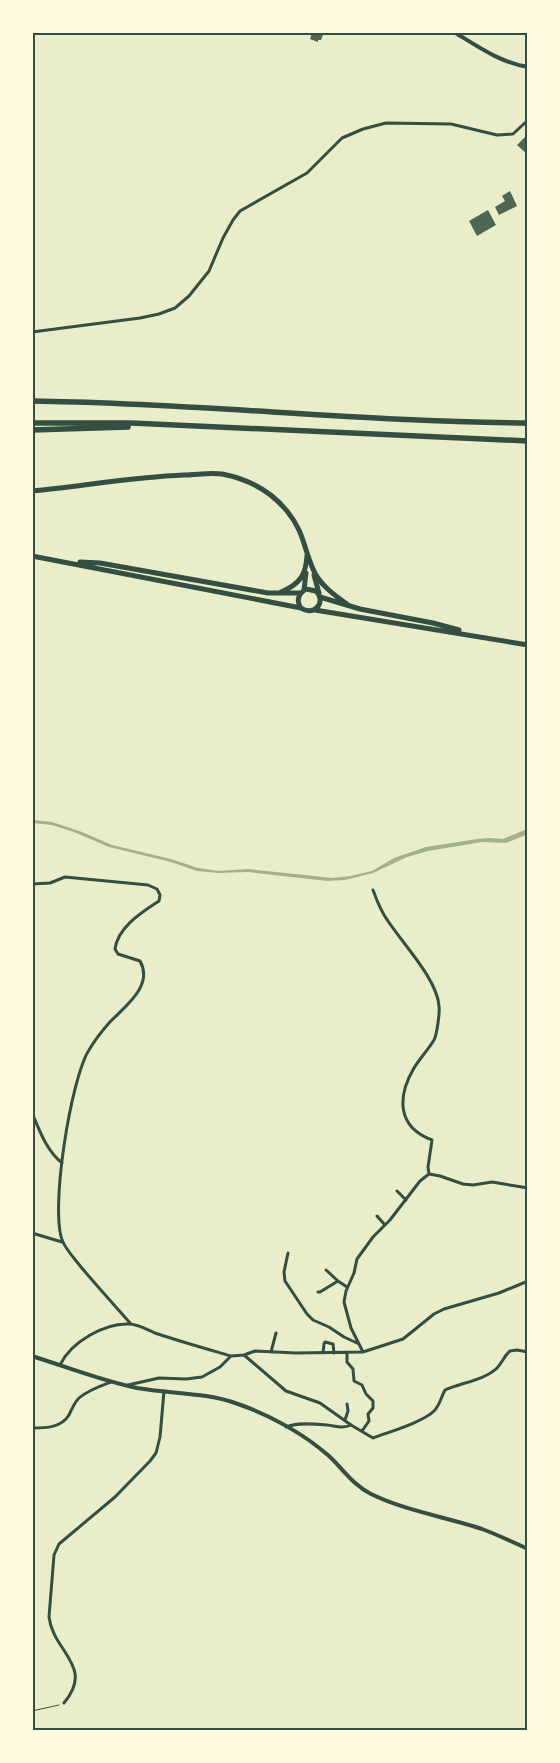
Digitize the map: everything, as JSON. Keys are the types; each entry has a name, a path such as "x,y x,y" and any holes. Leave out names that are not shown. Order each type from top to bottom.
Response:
{"highway":[{"path":"32,401 112,402 256,411 528,423"},
{"path":"32,423 86,422 528,442"},
{"path":"32,430 171,426"}],"main road":[{"path":"32,491 170,476 220,474 245,480 264,489 281,504 296,523 304,539 320,595 320,604 315,610"},
{"path":"301,608 298,601 302,592 307,552"},
{"path":"32,556 301,608 308,612 315,610 528,645"},
{"path":"59,561 100,563 268,593 302,592 313,589 320,595 360,609 433,623 481,637"},
{"path":"279,593 291,588 306,570"},
{"path":"313,571 333,594 347,604"}],"street":[{"path":"454,32 499,58 516,66 528,68"},
{"path":"32,332 140,318 176,308 189,296 209,271 233,220 240,211 307,173 342,138 363,129 386,123 451,124 497,135 513,134 528,120"},
{"path":"32,884 50,883 65,877 148,885 157,889 160,895 159,901 143,911 116,940 115,949 118,954 140,961 144,967 145,976 137,994 98,1037 88,1051 78,1073 70,1108 58,1209 63,1242 92,1280 131,1324"},
{"path":"373,890 386,919 432,984 439,1006 435,1038 414,1067 403,1094 407,1123 420,1135 432,1140 428,1167 429,1174"},
{"path":"32,1113 48,1148 54,1157 62,1163"},
{"path":"363,1352 358,1344 344,1302 347,1287 359,1255 420,1181 429,1174 463,1184 492,1182 528,1188"},
{"path":"397,1191 406,1200"},
{"path":"377,1216 385,1225"},
{"path":"32,1233 63,1242"},
{"path":"288,1253 284,1272 285,1282 307,1314 313,1320 329,1326 358,1344"},
{"path":"326,1270 347,1287"},
{"path":"318,1292 338,1281"},
{"path":"60,1364 67,1352 101,1330 109,1326 131,1324 157,1334 231,1356 244,1355 255,1351 363,1352 404,1339 444,1308 499,1293 528,1281"},
{"path":"271,1352 276,1333"},
{"path":"323,1353 325,1342 333,1344 334,1353"},
{"path":"244,1355 286,1391 320,1403 373,1438 420,1419 434,1411 446,1389 465,1384 492,1372 510,1351 528,1352"},
{"path":"347,1353 347,1362 353,1369 354,1381 362,1385 366,1394 373,1401 373,1408 368,1414 369,1421 362,1432"},
{"path":"32,1356 126,1386 194,1394 237,1404 258,1412 317,1446 359,1487 372,1494 408,1508 482,1529 528,1549"},
{"path":"126,1386 159,1378 186,1379 202,1377 217,1370 231,1356"},
{"path":"32,1428 44,1428 60,1424 68,1417 75,1404 87,1392 112,1382"},
{"path":"64,1703 74,1688 76,1679 72,1662 50,1626 54,1554 59,1544 115,1497 133,1480 156,1453 161,1431 164,1391"},
{"path":"344,1420 348,1411 347,1404"},
{"path":"286,1427 292,1425 325,1425 344,1428 351,1425"}],"path":[{"path":"32,1711 64,1703"}],"shaded area":[{"path":"33,820 52,822 112,845 171,859 198,868 218,871 248,869 333,878 372,871 394,858 426,847 477,839 503,839 527,829 528,834 506,843 482,842 428,851 407,857 373,873 345,880 327,881 248,872 218,873 197,871 171,862 109,847 52,825 33,823"}],"building":[{"path":"312,32 324,32 321,40 318,40 318,42 310,39"},
{"path":"528,134 528,155 517,145"},
{"path":"510,191 517,206 499,215 495,207 505,201 502,196"},
{"path":"488,210 496,225 477,236 469,221"}]}
